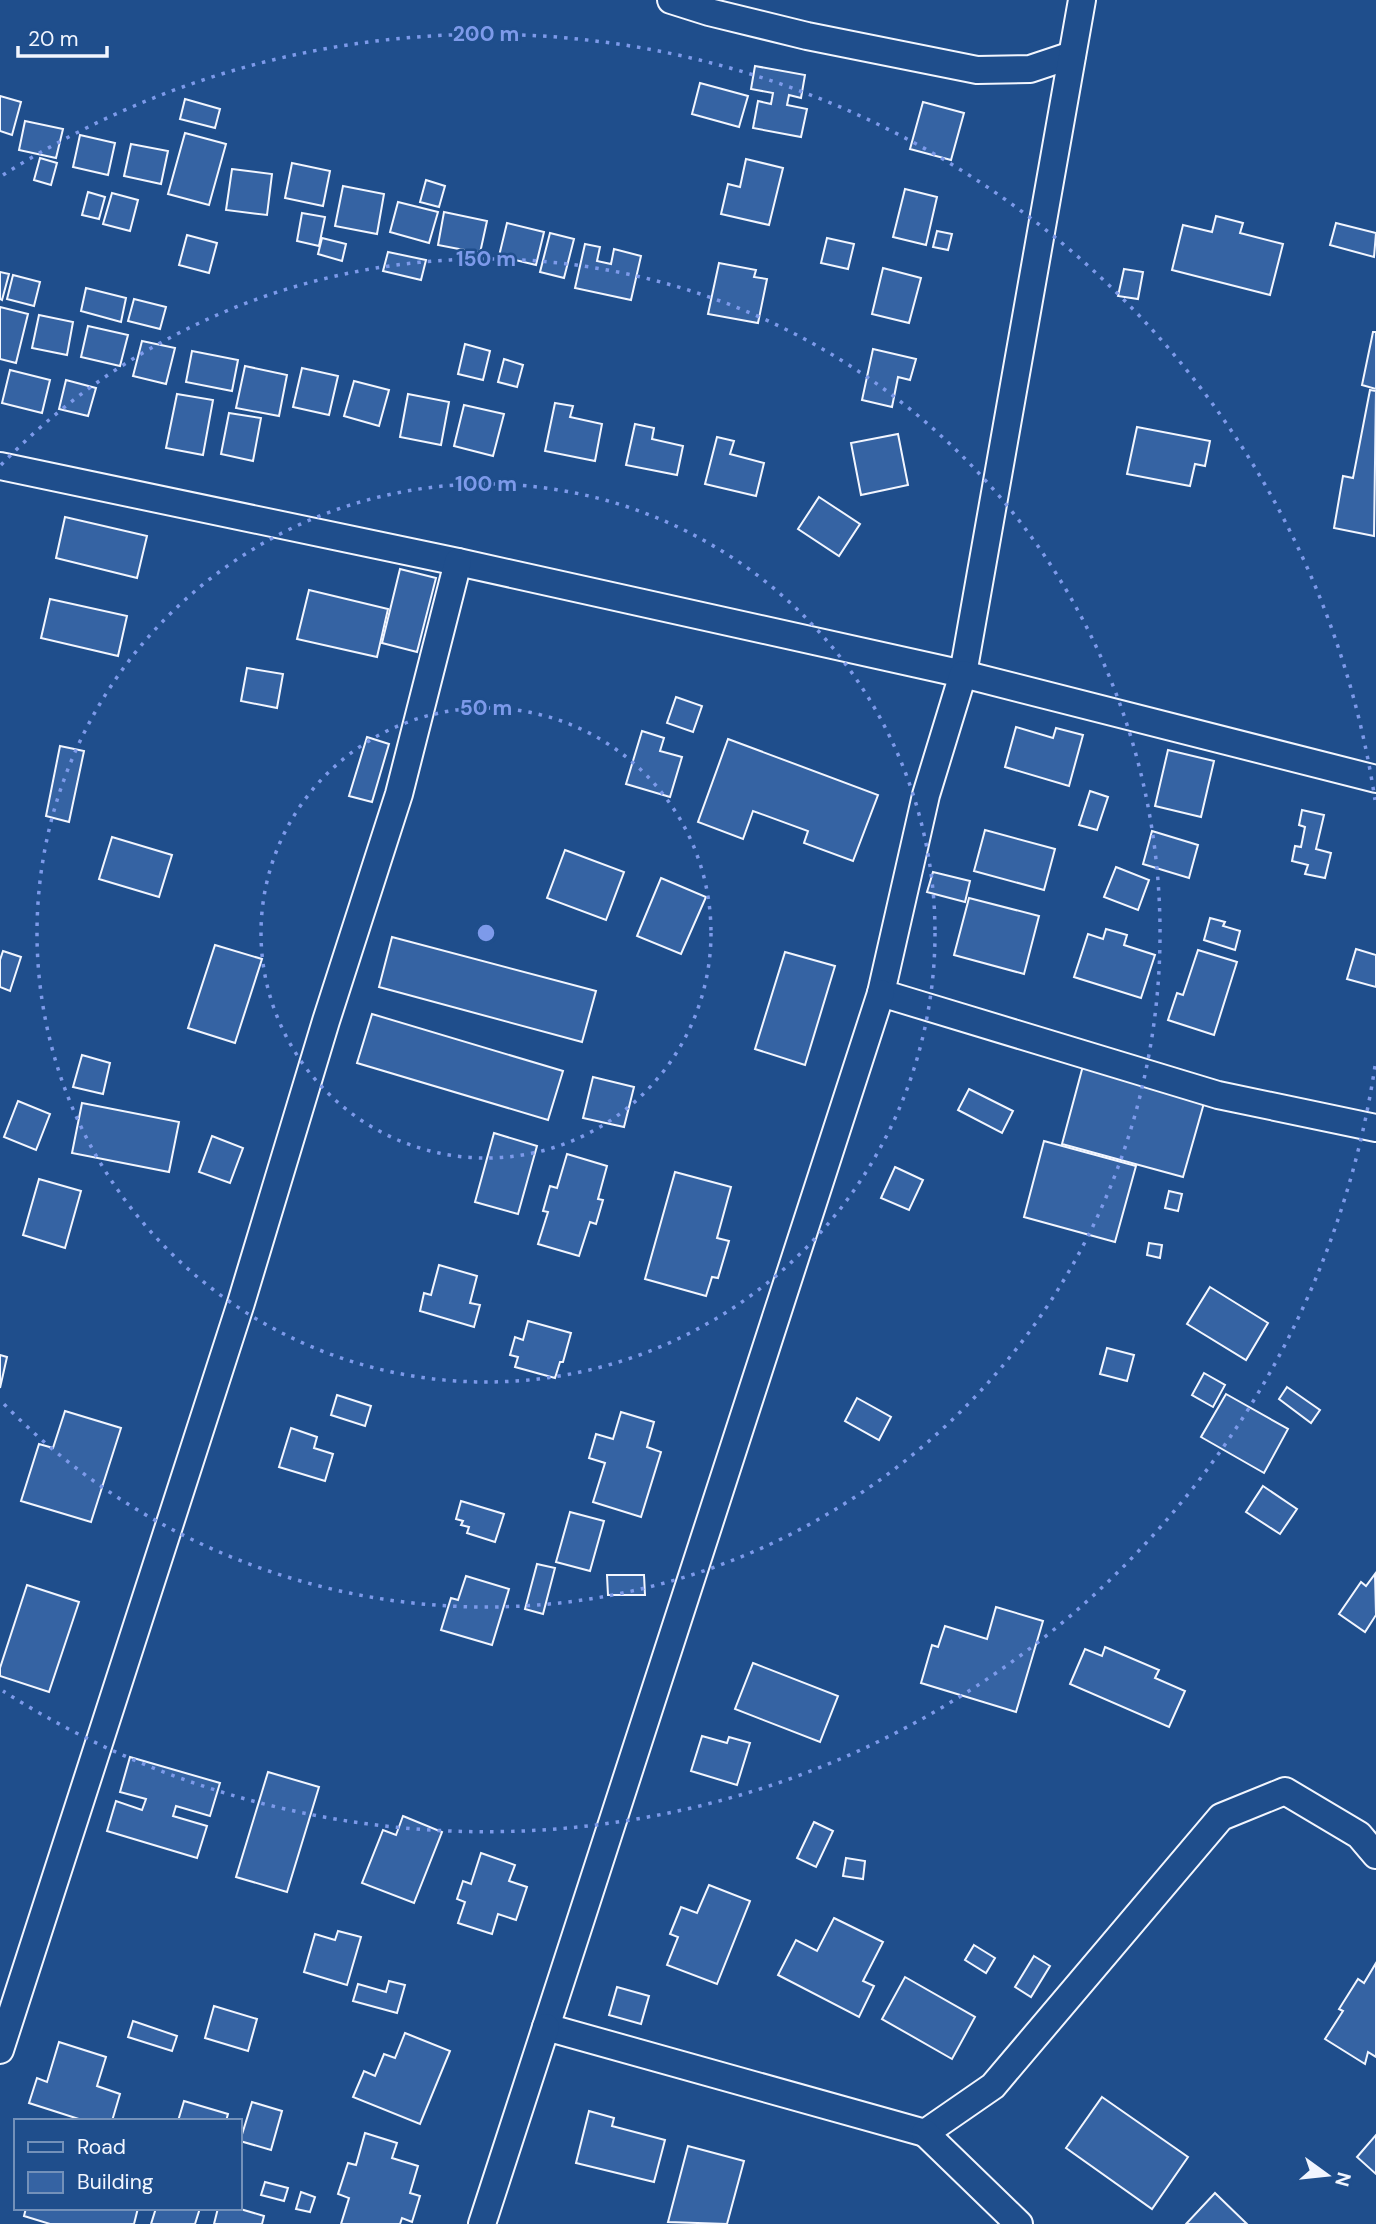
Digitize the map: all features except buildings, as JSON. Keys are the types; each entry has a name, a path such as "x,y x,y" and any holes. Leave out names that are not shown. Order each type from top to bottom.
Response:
{"street":[{"path":"671,0 807,36 976,70 1030,69 1072,55"},
{"path":"482,2224 881,993 926,795 963,674 1082,0"},
{"path":"0,466 458,562 963,674 1376,779"},
{"path":"0,2050 237,1317 326,1021 399,794 458,562"},
{"path":"881,993 1218,1095 1376,1128"},
{"path":"925,2133 993,2086 1221,1816 1285,1791 1359,1835 1376,1856"},
{"path":"546,2027 925,2133 1019,2224"}]}
